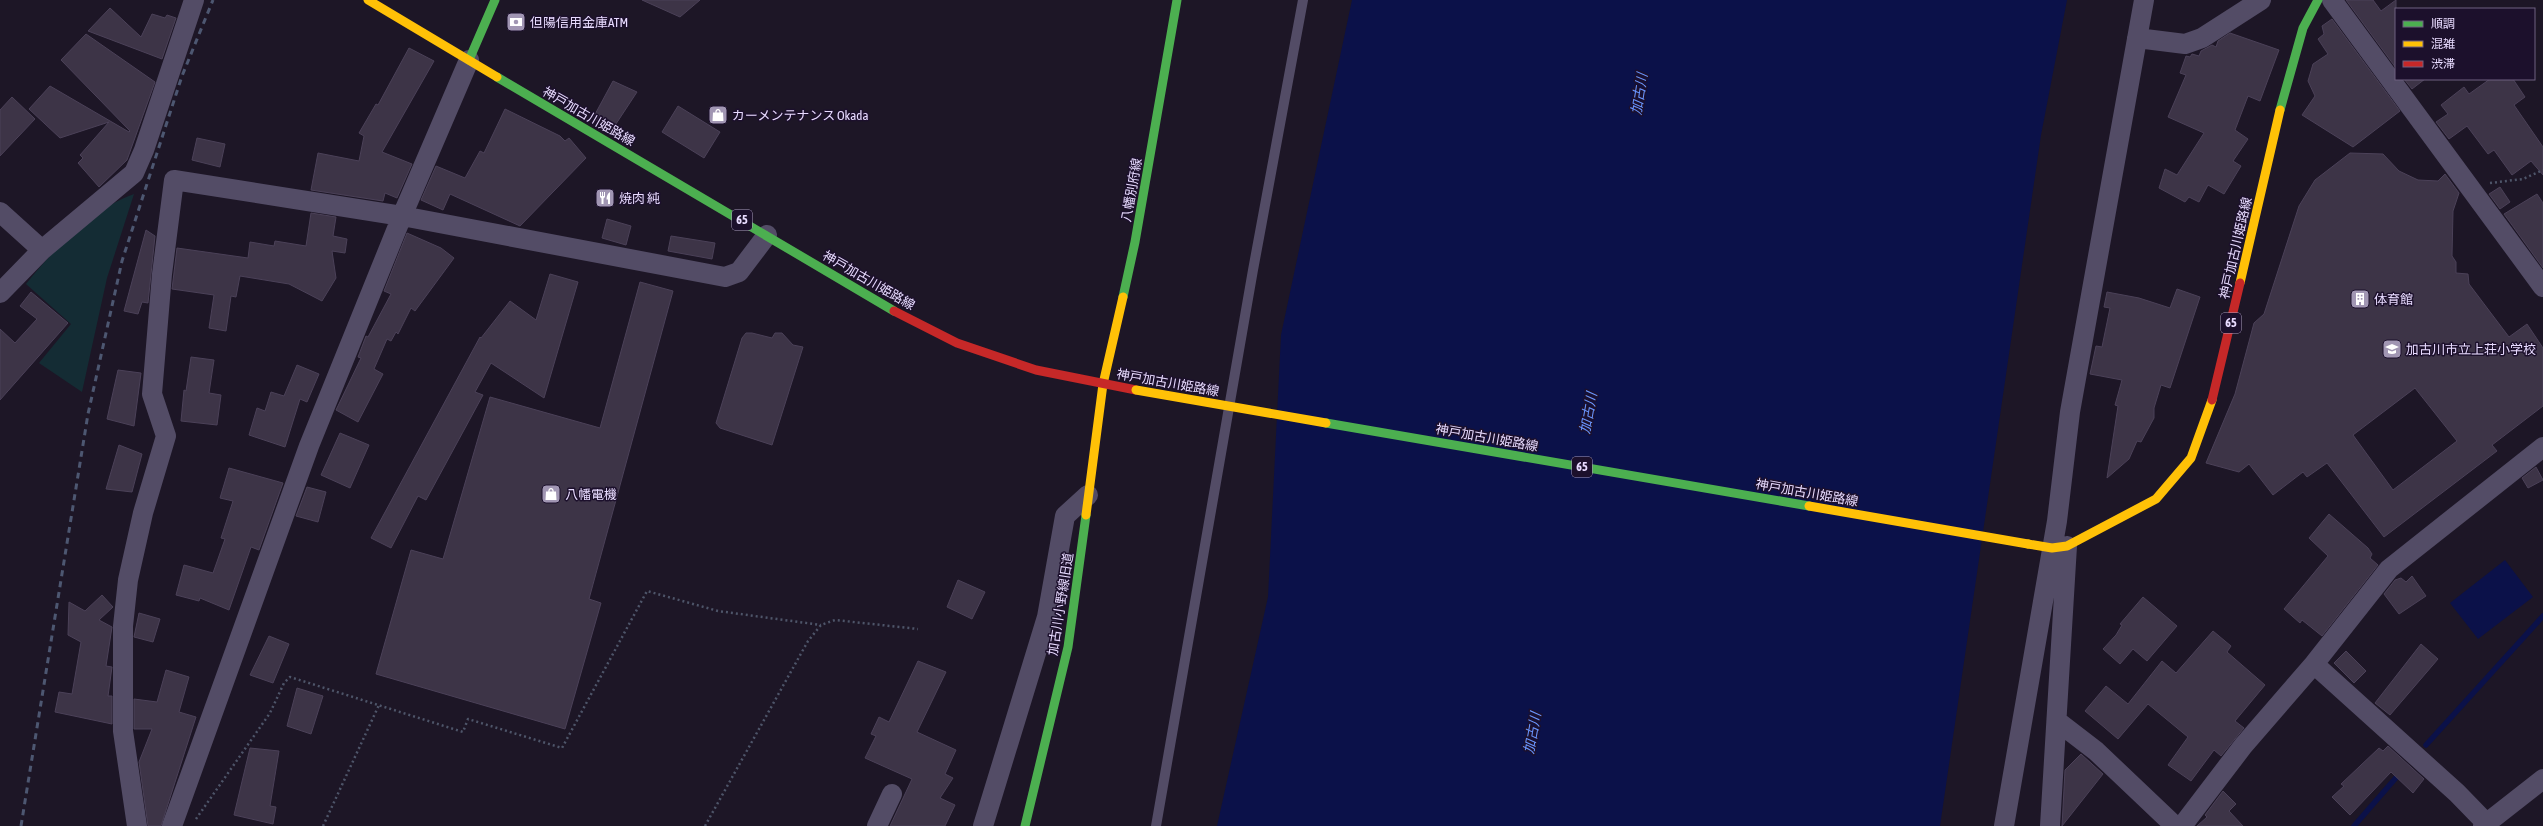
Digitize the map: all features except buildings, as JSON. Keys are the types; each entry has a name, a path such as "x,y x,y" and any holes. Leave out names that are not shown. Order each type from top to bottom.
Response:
{"main road":[{"name":"神戸加古川姫路線","path":"368,0 767,235 881,304 957,343 1036,370 1136,390 2028,544 2059,547 2156,499 2191,458 2214,395 2278,116 2303,28 2318,0"},
{"path":"468,60 495,0"},
{"name":"八幡別府線","path":"1103,384 1135,242 1177,0"},
{"name":"加古川小野線旧道","path":"1025,826 1068,647 1103,384"}],"street":[{"path":"0,293 42,250 134,172 144,150 194,0"},
{"path":"2050,826 2057,721 2059,547 2070,412 2144,0"},
{"path":"2137,38 2185,44 2202,38 2261,0"},
{"path":"2332,0 2543,287"},
{"path":"172,826 309,446 402,216 468,60"},
{"path":"137,826 123,731 123,626 128,580 144,514 166,436 152,394 162,274 174,180 402,216 725,278 739,272 767,235"},
{"path":"0,212 42,250"},
{"path":"2182,826 2243,746 2314,664 2389,569 2543,447"},
{"path":"983,826 1048,617 1065,516 1088,495"},
{"path":"2004,826 2059,547"},
{"path":"2314,664 2487,825 2543,779"},
{"path":"2057,721 2096,751 2175,826"},
{"path":"877,826 892,794"}],"lane":[{"path":"1156,826 1253,270 1303,0"}],"path":[{"path":"2468,185 2523,179 2543,170"},
{"path":"192,826 270,713 284,683 290,678 463,732 468,719 562,748 648,591 718,611 821,625 835,620 918,629"},
{"path":"705,826 808,641 821,625"},
{"path":"323,826 379,705"}],"shaded area":[{"path":"134,194 107,278 82,392 39,363 71,324 26,284 61,244 89,220 103,209"}],"water":[{"name":"加古川","path":"1352,0 2067,0 2041,135 1940,826 1217,826 1268,597 1281,335"},
{"path":"2505,560 2533,597 2478,639 2450,603"}],"waterway":[{"path":"2426,745 2543,616"},
{"path":"2354,826 2401,772"}],"railway":[{"path":"21,826 88,414 122,261 182,76 213,0"}],"traffic: fast":[{"path":"469,60 495,0"},
{"path":"1123,297 1135,242 1177,0"},
{"path":"2280,110 2303,28 2318,0"},
{"path":"497,77 894,311"},
{"path":"1326,423 1809,506"},
{"path":"1025,826 1068,647 1086,515"}],"traffic: slow":[{"path":"368,0 497,77"},
{"path":"2240,283 2280,110"},
{"path":"1086,515 1103,384 1123,297"},
{"path":"1136,390 1326,423"},
{"path":"2028,544 2052,548 2067,546 2156,499 2191,458 2212,400"},
{"path":"1809,506 2028,544"}],"traffic: jam":[{"path":"2212,400 2240,283"},
{"path":"894,311 957,343 1036,370 1136,390"}],"place":[{"name":"但陽信用金庫ATM","path":"516,22"},
{"name":"カーメンテナンス Okada","path":"718,115"},
{"name":"焼肉 純","path":"605,198"},
{"name":"体育館","path":"2360,299"},
{"name":"加古川市立上荘小学校","path":"2392,349"},
{"name":"八幡電機","path":"551,494"}]}
